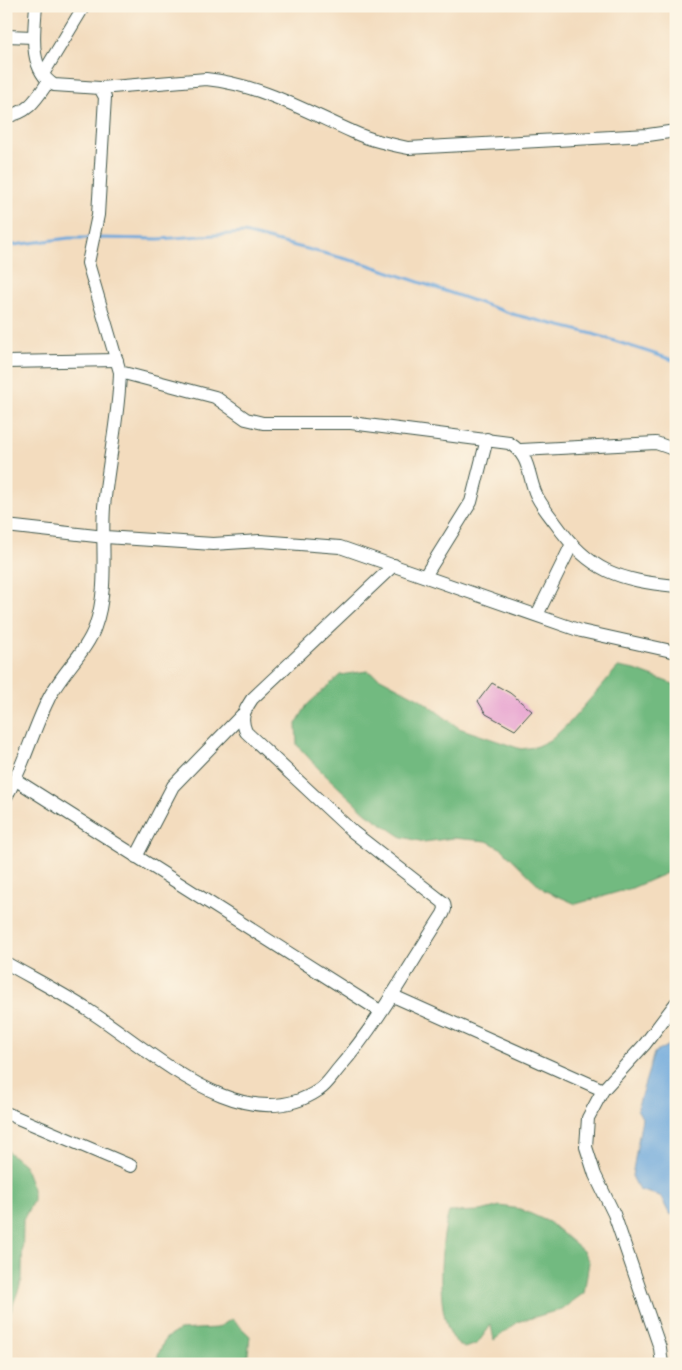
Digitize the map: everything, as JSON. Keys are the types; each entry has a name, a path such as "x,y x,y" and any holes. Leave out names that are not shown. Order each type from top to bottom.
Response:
{"street":[{"path":"36,6 34,53 46,78 54,85 100,88 206,79 220,80 299,105 353,132 378,142 408,148 648,135 676,131"},
{"path":"6,116 25,110 39,97 46,78 84,6"},
{"path":"6,36 34,37"},
{"path":"6,797 16,780 48,699 95,629 103,596 105,537 103,522 118,366 90,272 89,253 95,228 105,97 100,88"},
{"path":"6,362 118,366 215,397 246,418 263,423 351,423 509,443 521,450 526,460 537,498 571,546 597,566 622,578 676,586"},
{"path":"425,576 471,502 487,439"},
{"path":"521,450 656,443 676,450"},
{"path":"6,526 105,537 213,544 260,541 347,549 582,631 676,652"},
{"path":"537,616 571,546"},
{"path":"136,857 172,786 242,715 252,699 394,565"},
{"path":"6,963 91,1012 183,1076 216,1093 252,1104 294,1103 320,1090 350,1055 380,1011 443,914 445,909 444,902 353,832 246,732 242,724 242,715"},
{"path":"16,780 380,1011"},
{"path":"391,994 603,1090"},
{"path":"662,1364 660,1348 614,1214 595,1175 586,1147 588,1118 603,1090 645,1044 676,1003"},
{"path":"6,1113 131,1166"}],"green space":[{"path":"618,667 635,670 676,685 676,869 632,888 576,904 544,890 502,849 487,841 453,838 424,842 402,837 366,813 319,769 297,745 296,724 307,705 340,675 367,671 420,699 459,728 521,749 535,747 552,739 571,721"},
{"path":"6,1150 24,1165 33,1189 33,1201 23,1220 22,1280 9,1316 10,1347 6,1363"},
{"path":"500,1206 520,1209 549,1222 583,1251 589,1262 584,1293 562,1309 518,1322 494,1340 491,1325 477,1344 464,1348 454,1339 447,1326 441,1294 443,1240 449,1212 481,1211"},
{"path":"232,1319 250,1336 247,1364 158,1364 158,1355 165,1339 179,1330 217,1328"}],"water":[{"path":"676,1041 676,1214 670,1215 660,1196 639,1190 632,1176 642,1118 637,1109 654,1053"}],"building":[{"path":"492,683 510,693 532,711 515,730 486,714 478,701"}],"waterway":[{"path":"96,238 159,239 244,233 366,264 512,314 593,334 676,361"},
{"path":"6,246 69,238 90,238"}]}
